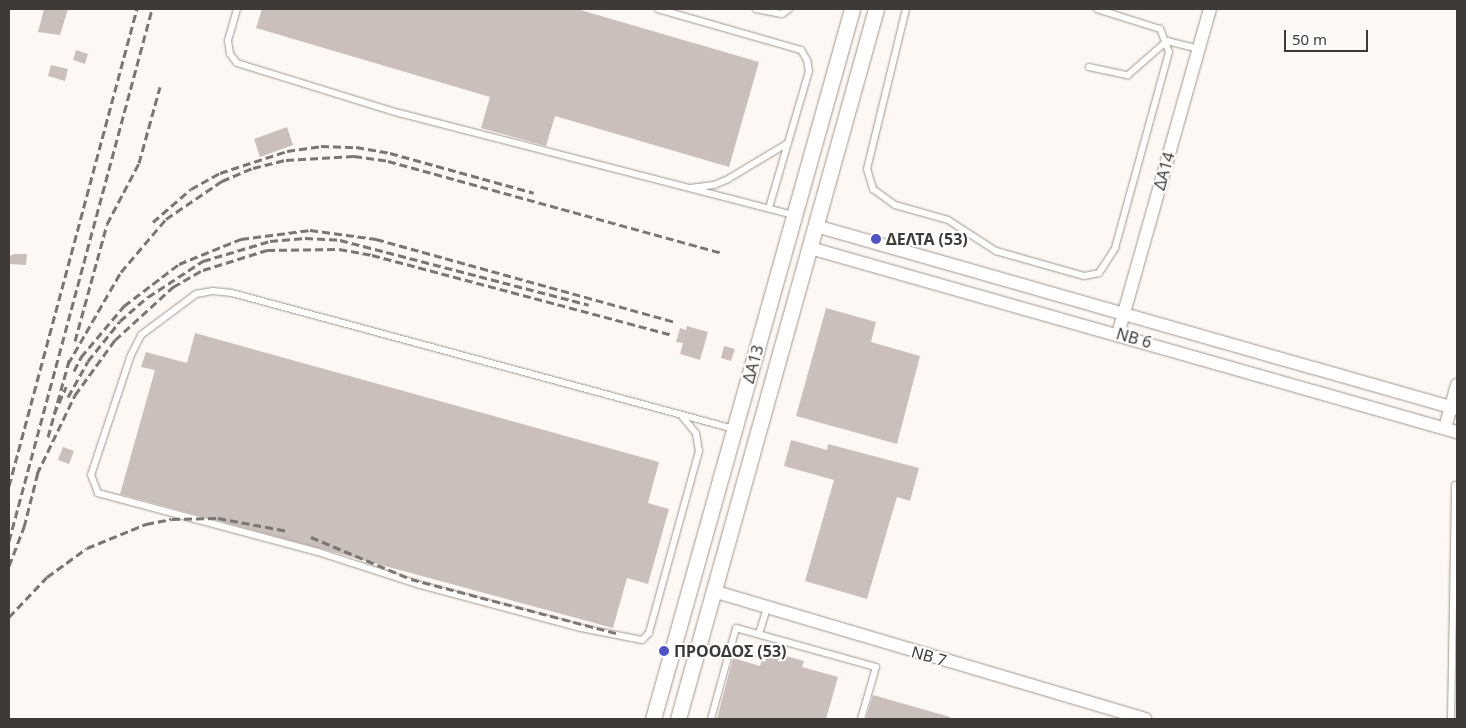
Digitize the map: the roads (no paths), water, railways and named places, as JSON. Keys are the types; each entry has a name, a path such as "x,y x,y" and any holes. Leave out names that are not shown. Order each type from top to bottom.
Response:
{"street":[{"name":"ΔΑ13","path":"653,719 852,9"},
{"name":"ΔΑ13","path":"678,719 876,9"},
{"name":"ΔΑ14","path":"1118,334 1210,9"},
{"path":"793,223 816,226"},
{"path":"793,223 810,248"},
{"name":"ΝΒ 6","path":"816,226 1124,312 1454,408"},
{"name":"ΝΒ 6","path":"810,248 1118,334 1457,432"},
{"path":"1445,428 1454,408 1457,385"},
{"path":"690,585 713,591"},
{"name":"ΝΒ 7","path":"713,591 1145,719"}],"lane":[{"path":"237,9 228,41 230,54 237,63 400,113 685,188 769,208 793,223"},
{"path":"658,9 800,50 809,71 769,208"},
{"path":"756,9 782,14 789,9"},
{"path":"906,9 867,169 874,189 895,205 948,220 996,252 1084,276 1100,272 1115,248 1168,52 1167,42 1160,29 1153,25 1097,9"},
{"path":"1167,42 1199,49"},
{"path":"1089,67 1128,75 1167,42"},
{"path":"685,188 714,185 728,179 788,144"},
{"path":"682,416 696,432 699,451 649,633 642,640 581,628 429,587 318,552 98,493 91,475 131,355 141,336 196,294 213,292 232,293 735,429"},
{"path":"1451,719 1455,485"},
{"path":"759,634 767,608"},
{"path":"711,719 736,628 876,667 861,719"}],"railway":[{"path":"9,486 137,9"},
{"path":"9,541 152,9"},
{"path":"75,341 107,224 139,163 160,87"},
{"path":"153,222 191,189 220,173 287,151 321,146 356,147 390,153 534,193"},
{"path":"68,364 121,272 166,219 222,181 253,168 286,160 354,156 388,161 723,253"},
{"path":"74,371 81,357 124,306 179,264 241,239 310,230 376,239 676,322"},
{"path":"68,397 88,361 120,321 148,297 203,261 270,241 305,238 340,240 589,305"},
{"path":"37,474 75,395 115,340 173,287 203,270 267,250 339,249 372,255 673,335"},
{"path":"48,437 70,357"},
{"path":"54,414 66,387"},
{"path":"9,566 24,527 39,468"},
{"path":"9,617 47,577 87,548 146,524 172,519 218,518 288,531"},
{"path":"311,537 411,579 616,633"}],"place":[{"name":"ΔΕΛΤΑ (53)","path":"876,239"},
{"name":"ΠΡΟΟΔΟΣ (53)","path":"664,651"}]}
